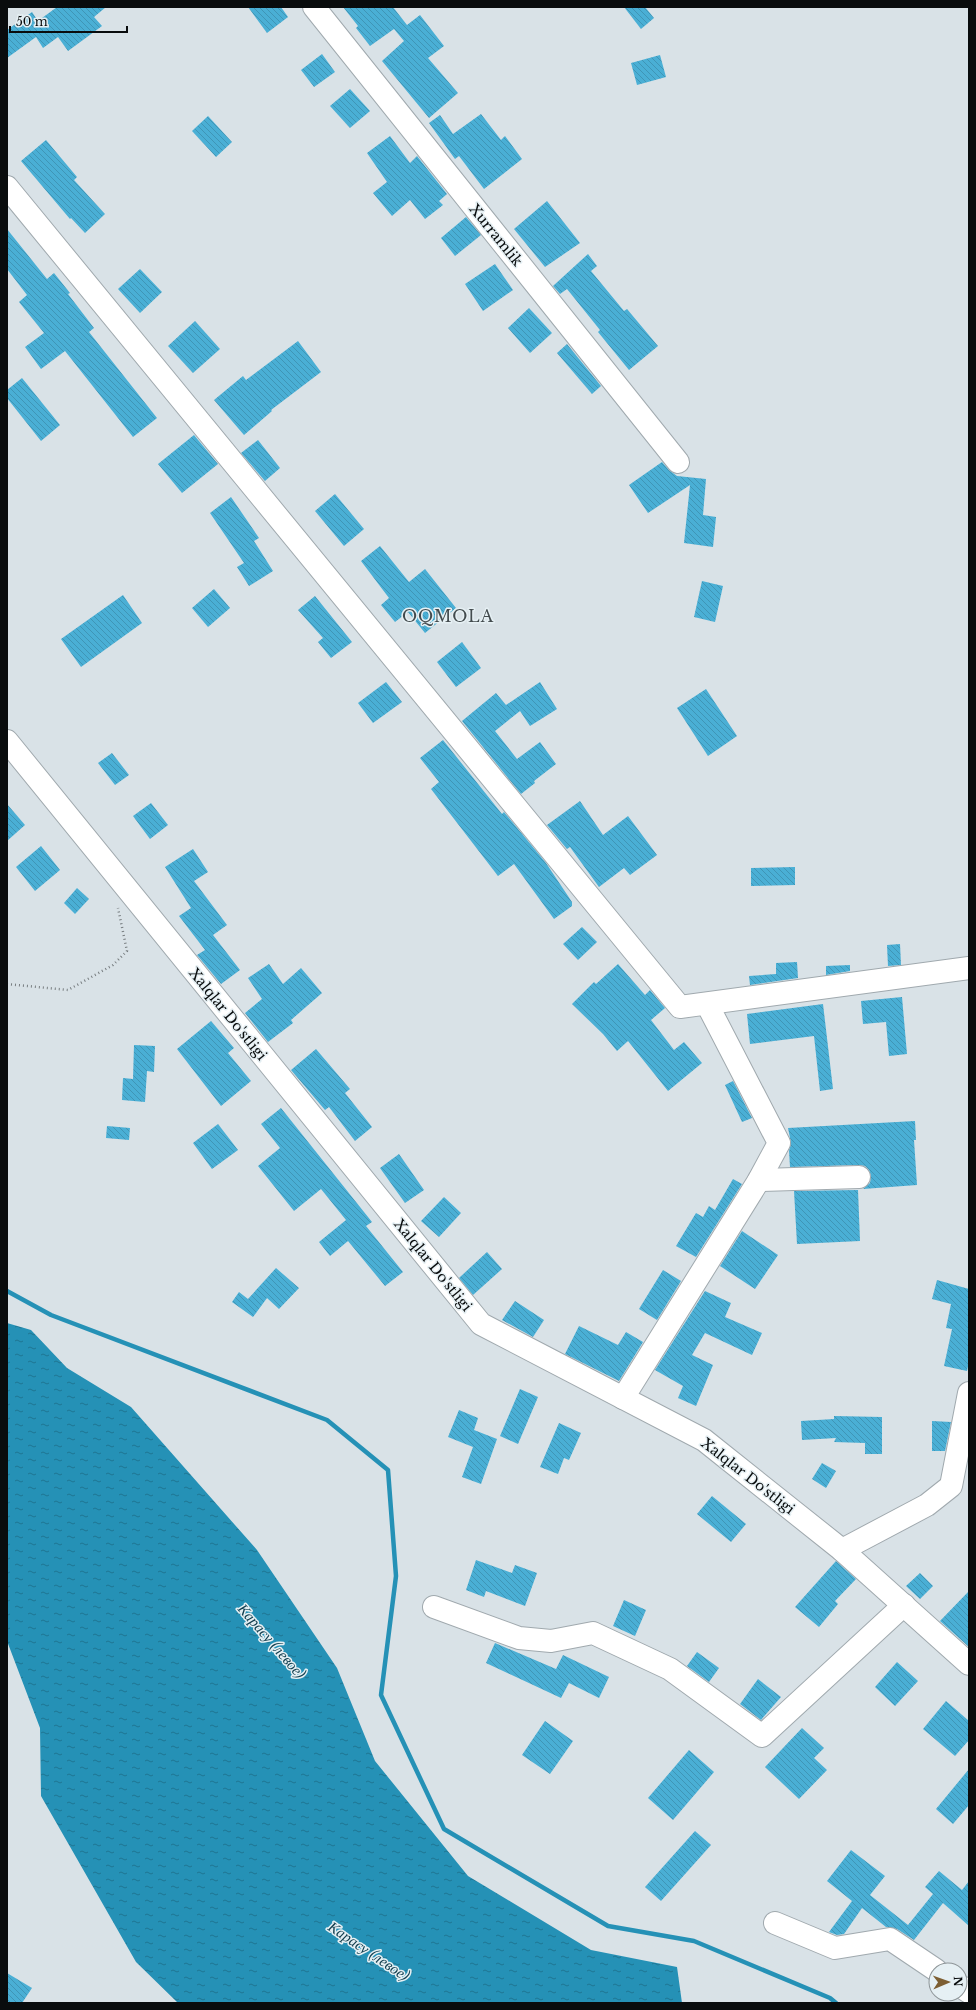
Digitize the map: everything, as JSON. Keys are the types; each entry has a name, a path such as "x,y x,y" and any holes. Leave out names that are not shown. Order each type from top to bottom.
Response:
{"street":[{"name":"Xurramlik","path":"314,7 678,462"},
{"path":"7,187 680,1007 969,968"},
{"name":"Xalqlar Do'stligi","path":"7,741 481,1324 704,1440 842,1550 969,1664"},
{"path":"623,1398 759,1180 779,1143 707,1004"},
{"path":"759,1180 859,1177"},
{"path":"842,1550 927,1505 951,1486 969,1393"},
{"path":"434,1608 519,1638 551,1641 593,1633 670,1670 762,1736 904,1605"},
{"path":"775,1923 835,1948 890,1939 928,1965"}],"path":[{"path":"7,984 68,990 113,965 127,951 116,901"}],"water":[{"name":"Карасу (левое)","path":"7,1323 31,1330 67,1368 131,1407 257,1550 337,1668 375,1761 468,1876 591,1950 677,1967 682,2003 178,2003 136,1962 41,1796 40,1728 7,1641"}],"building":[{"path":"57,7 106,7 94,17 102,26 68,51 58,37 43,48 36,37 7,58 7,30 32,12 38,21"},
{"path":"248,7 281,7 288,17 267,33"},
{"path":"343,7 393,7 407,25 420,15 444,46 428,58 458,93 429,118 382,61 404,41 394,29 370,46 356,28 358,26"},
{"path":"624,7 645,7 654,18 641,29"},
{"path":"322,54 335,72 314,87 301,70"},
{"path":"660,55 666,77 637,85 631,63"},
{"path":"350,89 370,111 350,128 330,106"},
{"path":"481,114 501,140 505,136 522,159 484,189 459,156 455,159 429,123 440,115 453,134"},
{"path":"208,116 232,142 216,157 192,131"},
{"path":"390,136 410,163 417,156 447,194 439,201 443,205 425,219 410,200 392,216 373,193 387,182 367,153"},
{"path":"46,140 77,177 74,180 105,214 85,233 71,218 70,219 21,161"},
{"path":"547,201 580,243 545,267 514,229"},
{"path":"466,217 481,235 455,256 441,238"},
{"path":"7,229 47,279 54,273 70,293 68,294 94,328 89,332 157,418 133,437 65,351 41,369 25,347 44,333 19,302 27,295 7,269"},
{"path":"588,254 597,266 591,271 624,311 627,309 658,346 629,370 598,332 600,330 567,289 560,294 553,286"},
{"path":"495,264 513,290 483,311 465,284"},
{"path":"140,269 162,292 140,313 118,289"},
{"path":"529,308 552,333 530,353 508,328"},
{"path":"195,321 220,349 193,373 168,346"},
{"path":"298,341 321,372 271,410 272,411 244,435 214,400 243,376 246,380"},
{"path":"567,344 601,386 592,394 557,353"},
{"path":"22,378 60,425 41,441 7,398 7,390"},
{"path":"194,435 218,464 182,493 158,464"},
{"path":"258,440 280,468 265,481 241,453"},
{"path":"662,462 677,476 706,479 703,515 716,517 713,547 684,543 690,485 648,513 629,485"},
{"path":"335,494 364,529 344,546 315,511"},
{"path":"231,497 259,538 254,541 273,571 249,586 237,567 244,563 210,513"},
{"path":"380,546 409,582 425,569 456,608 425,633 408,612 395,622 381,605 389,598 361,561"},
{"path":"702,581 723,586 715,622 694,617"},
{"path":"214,589 230,608 208,627 192,608"},
{"path":"123,595 142,623 81,667 61,639"},
{"path":"315,596 352,642 331,658 318,642 323,638 298,610"},
{"path":"462,642 481,668 456,687 437,662"},
{"path":"386,682 402,702 373,723 358,703"},
{"path":"540,682 557,709 530,726 520,711 495,731 517,759 540,742 556,764 534,781 535,783 521,794 462,721 496,693 506,705"},
{"path":"706,689 737,736 708,756 677,708"},
{"path":"443,740 502,814 504,812 546,863 572,902 572,906 554,919 514,864 498,876 431,789 439,782 420,758"},
{"path":"112,753 129,775 115,785 98,763"},
{"path":"580,801 603,835 628,816 657,855 630,875 624,868 599,887 570,847 567,849 547,825"},
{"path":"151,803 168,825 150,839 133,816"},
{"path":"7,804 25,825 7,841"},
{"path":"41,846 60,870 35,891 16,867"},
{"path":"193,849 208,872 194,881 227,925 213,935 240,970 221,984 197,955 205,950 179,916 191,908 165,867"},
{"path":"795,867 795,885 751,886 751,868"},
{"path":"77,888 89,899 75,914 64,903"},
{"path":"582,927 597,942 578,960 563,944"},
{"path":"900,944 901,965 888,966 887,945"},
{"path":"797,962 798,978 750,985 749,976 776,974 776,963"},
{"path":"269,964 283,984 301,968 322,993 291,1020 293,1023 268,1042 245,1013 262,999 248,978"},
{"path":"618,964 645,995 650,990 665,1008 651,1020 674,1050 684,1042 702,1063 668,1091 628,1041 617,1051 603,1034 572,1004 594,982 596,984"},
{"path":"850,965 850,971 826,975 826,966"},
{"path":"902,997 907,1054 889,1056 886,1022 863,1024 861,1001"},
{"path":"823,1004 833,1089 820,1091 814,1036 750,1044 747,1014"},
{"path":"211,1021 234,1048 228,1053 251,1081 221,1106 177,1049"},
{"path":"134,1045 155,1046 154,1072 147,1071 145,1102 122,1100 123,1078 133,1079"},
{"path":"316,1049 350,1089 345,1093 372,1127 355,1141 329,1107 325,1110 291,1070"},
{"path":"733,1081 752,1118 742,1122 725,1085"},
{"path":"281,1108 372,1222 366,1226 403,1272 385,1286 348,1241 330,1256 319,1242 346,1220 321,1189 294,1211 258,1166 280,1148 261,1124"},
{"path":"915,1121 916,1140 914,1140 917,1185 863,1189 870,1183 871,1176 869,1170 865,1166 859,1165 790,1167 789,1151 791,1143 788,1128"},
{"path":"218,1124 238,1150 212,1169 193,1143"},
{"path":"107,1126 130,1128 129,1140 106,1138"},
{"path":"399,1154 424,1190 405,1203 380,1168"},
{"path":"733,1179 742,1184 696,1257 676,1246 696,1213 703,1217 709,1206 715,1210"},
{"path":"858,1190 860,1241 797,1244 794,1191"},
{"path":"444,1197 461,1213 439,1237 421,1221"},
{"path":"742,1231 778,1255 755,1289 720,1266"},
{"path":"487,1252 502,1269 473,1295 459,1278"},
{"path":"276,1268 299,1288 279,1309 267,1298 253,1317 232,1302 239,1292 248,1299"},
{"path":"663,1270 681,1281 657,1320 639,1309"},
{"path":"937,1280 969,1289 969,1362 967,1371 944,1366 952,1329 946,1328 951,1304 932,1299"},
{"path":"705,1291 731,1303 725,1317 762,1333 752,1355 705,1333 692,1355 713,1365 696,1406 678,1398 683,1386 655,1370"},
{"path":"515,1301 544,1320 533,1337 502,1320"},
{"path":"579,1326 618,1345 626,1332 643,1342 619,1381 565,1354"},
{"path":"520,1389 538,1397 518,1444 500,1436"},
{"path":"459,1410 478,1418 474,1430 497,1439 481,1484 462,1477 473,1447 448,1437"},
{"path":"834,1416 882,1417 882,1454 865,1454 865,1443 834,1442 836,1438 802,1440 801,1421 834,1419"},
{"path":"932,1421 951,1422 945,1451 932,1451"},
{"path":"559,1423 581,1433 569,1460 564,1458 558,1474 540,1467"},
{"path":"822,1463 836,1471 826,1488 812,1479"},
{"path":"712,1496 746,1524 731,1542 697,1514"},
{"path":"476,1560 512,1573 515,1565 537,1573 525,1606 486,1591 484,1597 466,1590"},
{"path":"836,1561 856,1579 835,1601 838,1604 819,1627 795,1607"},
{"path":"920,1573 933,1586 920,1599 906,1586"},
{"path":"969,1591 969,1647 940,1621"},
{"path":"624,1600 646,1610 635,1636 613,1626"},
{"path":"495,1643 556,1669 563,1655 609,1677 599,1698 569,1683 561,1698 486,1663"},
{"path":"697,1652 719,1668 709,1682 687,1666"},
{"path":"897,1662 918,1681 895,1706 875,1687"},
{"path":"758,1679 781,1697 761,1720 740,1704"},
{"path":"946,1701 969,1721 969,1740 955,1756 923,1729"},
{"path":"545,1721 573,1741 550,1774 522,1755"},
{"path":"802,1728 824,1748 814,1758 827,1770 799,1799 765,1767"},
{"path":"689,1750 714,1772 673,1820 648,1798"},
{"path":"969,1769 969,1805 953,1824 936,1809"},
{"path":"695,1831 711,1845 661,1901 645,1887"},
{"path":"851,1850 885,1876 870,1895 908,1925 933,1894 925,1887 939,1871 962,1890 969,1881 969,1926 943,1903 914,1940 897,1929 886,1927 862,1908 844,1934 837,1935 829,1932 852,1901 827,1881"},
{"path":"7,1973 32,1988 22,2003 7,2003"}],"waterway":[{"path":"7,1291 51,1315 327,1420 388,1470 396,1576 381,1695 444,1829 608,1926 694,1941 830,1998 836,2003"}],"district":[{"name":"OQMOLA","path":"448,616"}]}
